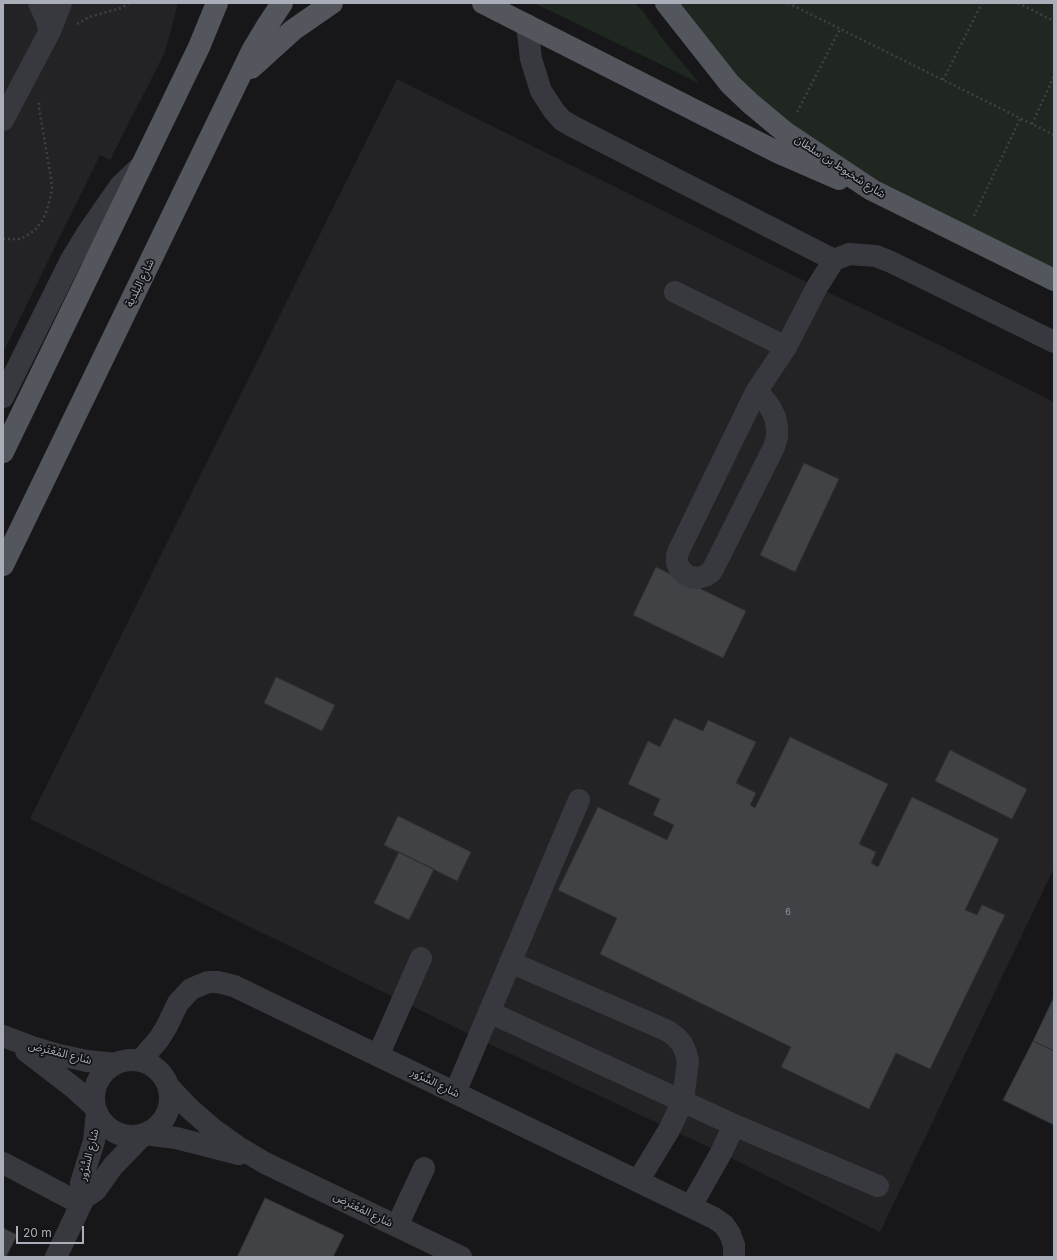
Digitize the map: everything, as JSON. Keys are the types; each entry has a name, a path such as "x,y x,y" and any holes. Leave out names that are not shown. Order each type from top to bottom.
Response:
{"main road":[{"path":"199,47 200,3"},
{"path":"3,452 199,47 217,3"},
{"name":"شارع البلدية","path":"3,565 236,85 267,26 282,3"},
{"path":"236,85 254,65 278,43 314,14 332,3"},
{"path":"483,3 779,153 838,179 872,190"},
{"name":"شارع شخبوط بن سلطان","path":"666,3 730,84 786,133 872,190 1054,280"}],"street":[{"path":"38,3 46,18 50,31"},
{"path":"3,120 50,31 61,3"},
{"path":"527,25 531,59 541,91 554,112 562,120 834,260"},
{"path":"3,397 71,260 88,232 120,186 142,165"},
{"path":"756,392 770,407 774,417 777,427 774,447 711,572 705,576 691,578 680,569 677,563 679,550 756,392 786,347 817,287 834,260 849,254 876,256 1054,342"},
{"path":"675,292 786,347"},
{"path":"455,1093 579,800"},
{"path":"378,1056 421,958"},
{"path":"510,962 668,1032 676,1037 682,1044 688,1061 682,1101 669,1130 638,1181"},
{"name":"شارع السُّرُور","path":"140,1061 159,1039 178,1003 191,989 208,982 218,982 234,986 714,1218 724,1225 730,1234 734,1245 734,1257"},
{"path":"489,1012 734,1125 878,1186"},
{"name":"شارع المُعْتَرِض","path":"4,1037 59,1055 87,1061 116,1064"},
{"name":"شارع المُعْتَرِض","path":"4,1037 52,1070 96,1109"},
{"path":"140,1061 150,1064 158,1070 164,1078 169,1087 170,1106 167,1115 154,1130 134,1136 116,1132 108,1127 96,1109 94,1098 98,1082 106,1072 116,1064 140,1061"},
{"name":"شارع المُعْتَرِض","path":"169,1087 190,1109 213,1129 238,1147 265,1162 461,1257"},
{"name":"شارع السُّرُور","path":"82,1201 81,1183 94,1141 96,1109"},
{"path":"691,1206 721,1154 734,1125"},
{"name":"شارع السُّرُور","path":"56,1257 82,1201 96,1190 113,1166 144,1134"},
{"name":"شارع المُعْتَرِض","path":"144,1134 176,1138 265,1162"},
{"path":"3,1163 82,1201"},
{"path":"396,1226 424,1168"}],"path":[{"path":"75,25 89,16 121,8 129,3"},
{"path":"788,3 1054,135"},
{"path":"943,80 982,3"},
{"path":"1018,3 1054,21"},
{"path":"786,133 840,29"},
{"path":"1032,124 1054,76"},
{"path":"3,239 21,240 34,231 44,216 50,199 52,188 51,178 39,108 39,100"},
{"path":"964,236 1020,119"}],"shaded area":[{"path":"3,3 178,3 165,52 110,160 100,155 3,353"},
{"path":"534,3 634,3 642,10 665,42 699,83"},
{"path":"668,3 1054,3 1054,272 885,190 796,137"},
{"path":"397,79 817,287 1054,402 1054,868 880,1232 721,1153 477,1038 30,819"}],"building":[{"path":"804,463 839,479 795,572 760,555"},
{"path":"656,567 746,611 723,658 633,615"},
{"path":"276,677 335,705 322,731 264,703"},
{"path":"674,718 703,731 708,720 756,742 736,783 756,793 750,805 755,808 790,737 888,784 859,844 876,852 871,863 878,867 912,797 999,839 965,910 977,915 982,905 1005,915 930,1069 896,1053 869,1109 781,1067 791,1047 600,954 617,918 558,890 598,807 667,840 674,825 653,815 660,799 628,784 648,741 660,747"},
{"path":"950,750 1027,789 1012,819 935,781"},
{"path":"398,816 471,852 457,881 384,845"},
{"path":"399,852 434,869 409,920 374,903"},
{"path":"1054,997 1054,1051 1033,1041"},
{"path":"1033,1041 1054,1051 1054,1125 1003,1100"},
{"path":"265,1198 344,1235 333,1257 237,1257"},
{"path":"3,1228 17,1235 6,1257 3,1257"}]}
